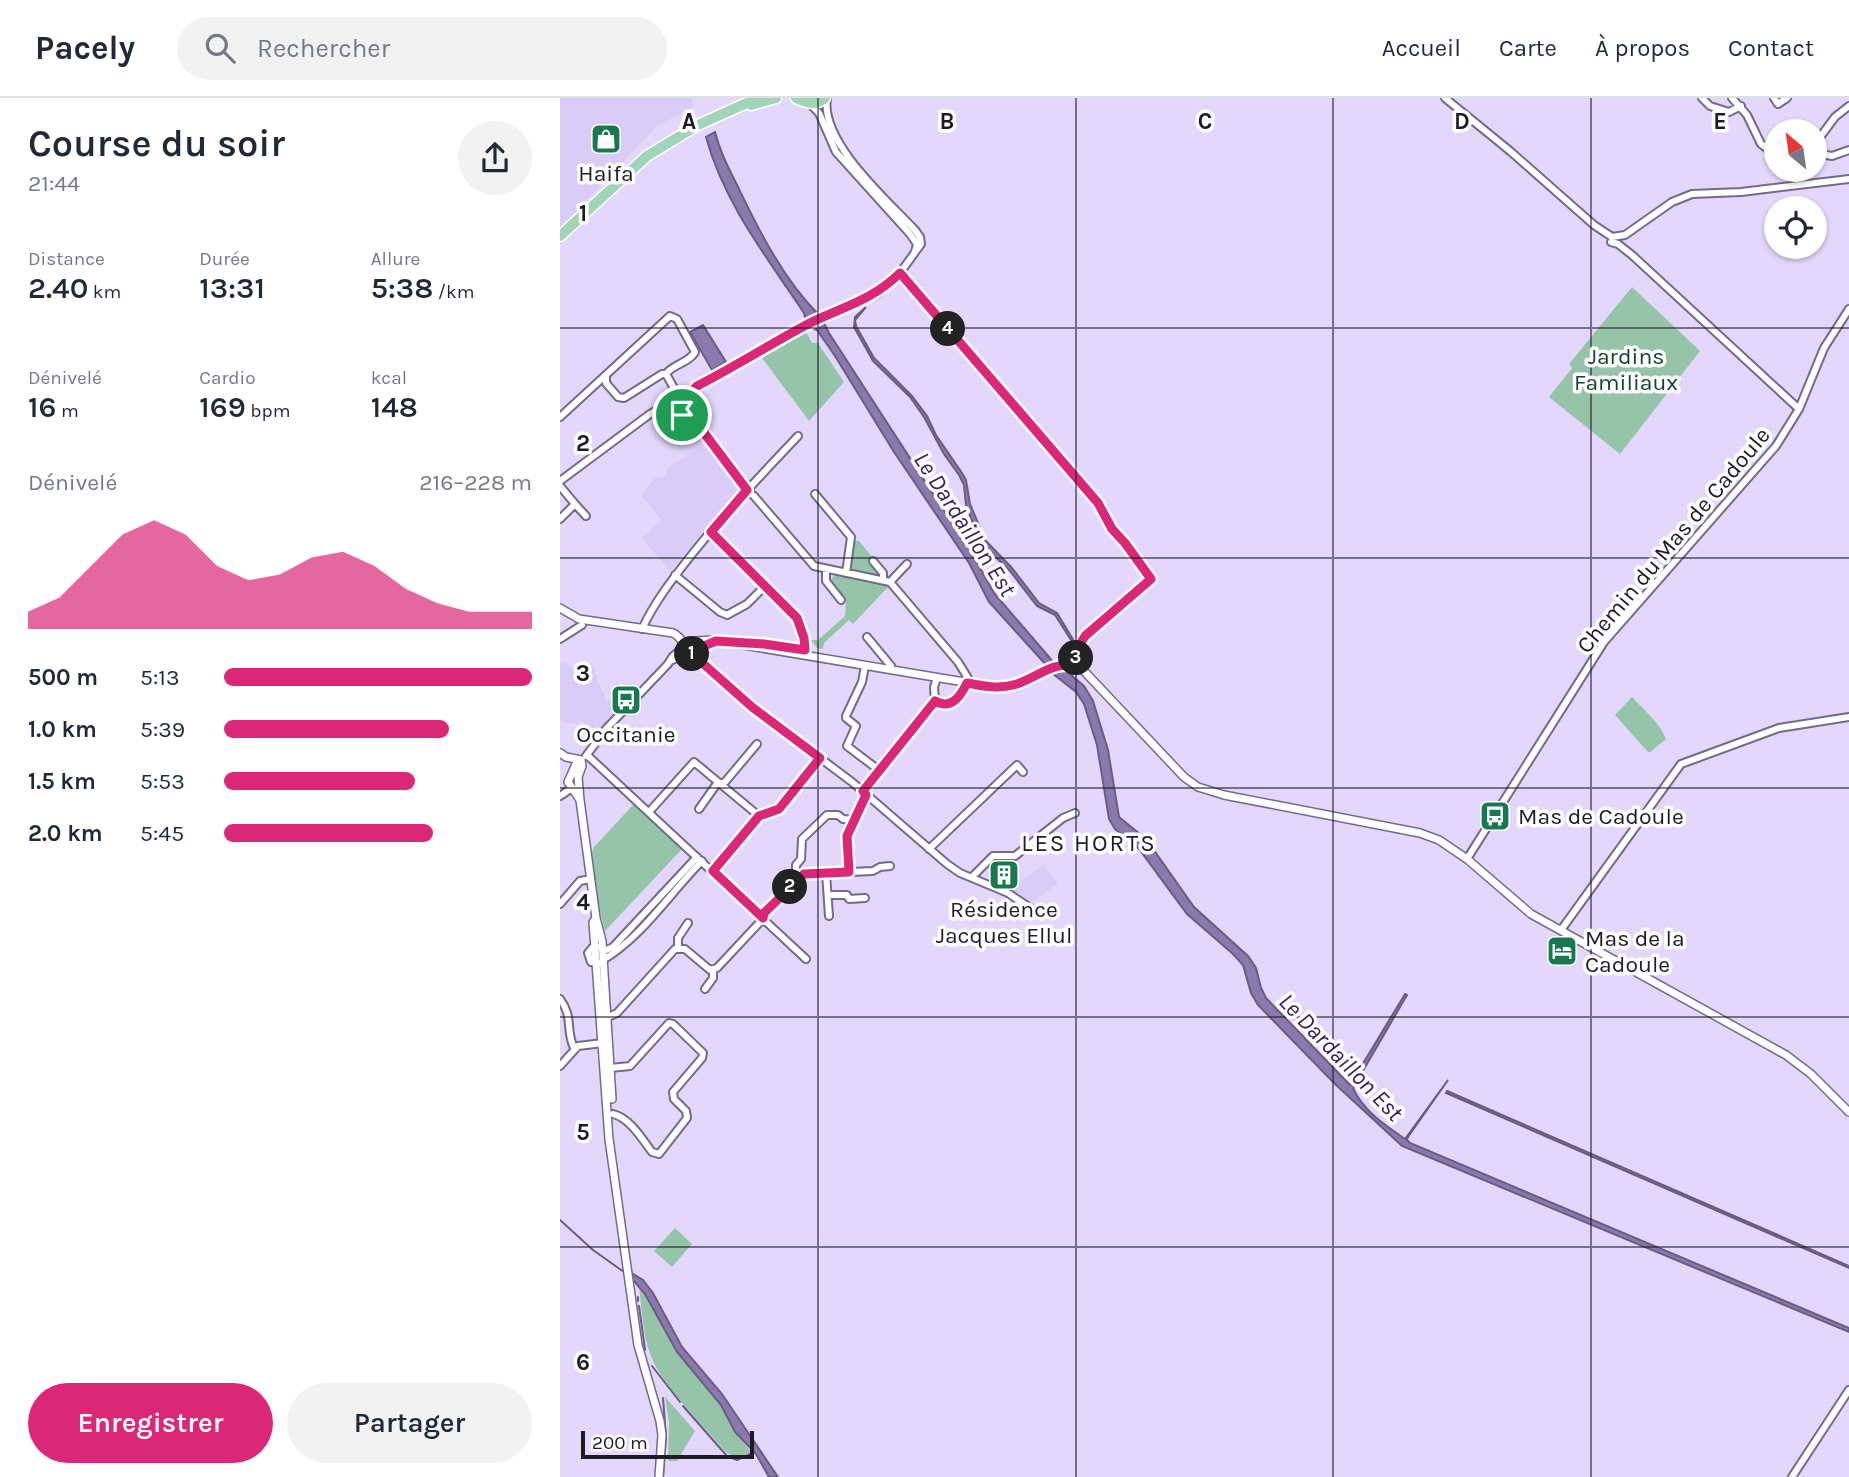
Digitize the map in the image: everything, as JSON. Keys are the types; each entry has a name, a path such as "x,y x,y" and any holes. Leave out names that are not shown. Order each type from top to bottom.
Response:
{"main road":[{"path":"560,236 647,156 698,125 758,98"},
{"path":"727,111 776,98"},
{"path":"801,100 819,102 826,98"}],"street":[{"path":"586,516 560,483 650,414 662,407 676,407 697,386 808,324 877,294 900,273 921,244 920,237 843,151 830,127 826,98"},
{"path":"1445,98 1632,255 1799,410"},
{"path":"1702,98 1710,106 1728,112 1741,106"},
{"path":"1732,98 1741,106 1764,146"},
{"path":"1774,98 1778,104 1787,98"},
{"path":"801,100 819,113 836,152 914,239 917,244 915,254"},
{"path":"1827,128 1849,106"},
{"path":"1827,155 1849,150"},
{"path":"1611,239 1625,236 1672,202 1692,194 1741,192 1849,179"},
{"path":"900,273 1098,503 1112,529 1151,579 1085,636 1077,649 1076,667"},
{"name":"Chemin du Mas de Cadoule","path":"1467,859 1604,642 1767,457 1789,428 1824,348 1849,309"},
{"path":"560,417 606,377 666,318 674,316 695,352 692,357 666,374 658,376 624,398 618,397 606,383 606,377"},
{"path":"666,374 684,398 693,404 690,414"},
{"path":"676,407 682,415 690,414"},
{"path":"690,414 747,490 814,566 886,581"},
{"path":"642,629 647,616 675,575 747,490 798,436"},
{"path":"815,494 851,537 846,573"},
{"path":"560,519 575,504"},
{"path":"711,532 799,621 804,638 804,652"},
{"path":"873,561 884,574 886,581 958,662 968,680"},
{"path":"886,581 907,564"},
{"path":"826,569 826,581 841,600"},
{"path":"675,575 727,615 747,604 765,586"},
{"path":"560,608 579,619 675,634 687,649 752,707 864,793 960,873 1008,893 1033,910"},
{"path":"560,639 582,625"},
{"path":"867,637 890,668"},
{"path":"560,794 574,781 584,757 606,729 670,661 687,649 716,641 804,652 968,680 994,687 1016,685 1059,664 1076,667 1084,671 1184,777 1198,787 1224,796 1420,833 1439,839 1467,859 1531,914 1786,1055 1811,1074 1849,1112"},
{"path":"804,652 865,666 890,668"},
{"path":"865,666 862,682 846,716 856,726 847,746 880,771"},
{"path":"849,872 847,836 864,793 935,701 934,687 938,676"},
{"path":"935,701 942,705 951,703 959,697 968,680"},
{"path":"1561,930 1681,764 1779,728 1849,717"},
{"path":"699,809 716,785 725,782 757,744"},
{"path":"560,753 566,757 584,757 649,812 806,959"},
{"path":"713,871 759,816 779,809 820,758"},
{"path":"649,812 694,762 759,816"},
{"path":"929,849 1017,765 1023,772"},
{"path":"574,781 580,800 600,948 610,1114 614,1133 612,1149 630,1284 641,1360 662,1434 659,1477"},
{"path":"972,877 993,856 1015,856 1063,818 1075,813"},
{"path":"800,877 796,873 796,864 801,859 802,839 827,815 854,820"},
{"path":"699,859 655,914 617,951 601,962 591,962 588,953 592,948 610,950 699,859"},
{"path":"604,1018 617,1013 678,947 685,949 707,969 713,970 720,966 800,877 806,874 873,871 890,866"},
{"path":"826,873 829,916"},
{"path":"560,904 580,881 591,879"},
{"path":"828,895 847,895 849,899 865,898"},
{"path":"678,947 678,938 688,923"},
{"path":"705,989 713,978 713,970"},
{"path":"560,999 568,1009 570,1038 574,1048"},
{"path":"607,1068 630,1066 668,1023 673,1024 701,1048 703,1053 702,1058 673,1092 674,1099 687,1114 685,1121 662,1151 655,1154 649,1150 645,1140 622,1118 610,1114"},
{"path":"560,1066 574,1048 581,1044 605,1043"},
{"path":"1792,1477 1847,1393"}],"shaded area":[{"path":"560,98 692,98 693,108 658,125 560,228"},
{"path":"715,132 728,167 764,238 784,271 819,315 806,321 804,313 735,207 706,137"},
{"path":"866,307 855,320 856,326 874,358 912,396 927,416 936,435 962,473 966,480 970,504 985,540 1012,568 1039,603 1057,613 1073,643 1055,615 1037,606 1010,571 980,542 966,505 964,485 959,475 910,397 873,361 854,327 855,317"},
{"path":"823,321 974,557 994,593 1052,661 1047,666 989,602 969,563 894,452 835,356 817,330 810,327"},
{"path":"703,325 726,362 712,370 690,332"},
{"path":"704,444 738,490 670,571 642,538 661,520 642,496 654,478 664,477 669,467"},
{"path":"565,662 575,671 580,671 591,662 606,700 609,700 612,706 611,716 595,737 582,721 573,724 560,718 560,666"},
{"path":"1064,669 1084,686 1093,701 1108,750 1119,817 1146,839 1194,907 1248,956 1256,968 1266,998 1350,1085 1405,994 1407,995 1353,1088 1375,1117 1405,1139 1448,1080 1408,1137 1410,1143 1849,1328 1849,1332 1402,1146 1335,1084 1258,1005 1251,993 1243,965 1187,914 1139,849 1115,829 1109,819 1097,745 1084,704 1076,692 1052,673"},
{"path":"1043,865 1058,883 1029,904 1008,891"},
{"path":"1447,1091 1849,1266 1849,1268 1446,1093"},
{"path":"625,1269 643,1280 653,1293 682,1347 722,1394 778,1477 769,1477 756,1454 735,1432 721,1405 677,1352 645,1294 634,1281 627,1278"}],"green space":[{"name":"Jardins Familiaux","path":"1632,287 1700,351 1620,454 1549,397 1572,368 1569,364"},
{"path":"806,332 812,343 818,343 844,382 809,421 762,358"},
{"path":"855,541 859,541 873,558 881,576 851,568"},
{"path":"836,574 889,586 853,624 849,620 824,643 823,649 817,648 811,640 818,640 845,616 846,601 829,581"},
{"path":"1632,697 1656,722 1666,739 1650,752 1615,715"},
{"path":"634,804 682,849 605,931 596,894 592,852"},
{"path":"675,1228 692,1244 672,1267 654,1251"},
{"path":"639,1286 677,1352 721,1405 735,1432 751,1452 738,1456 725,1451 665,1380 648,1348"},
{"path":"665,1397 695,1431 677,1461 668,1461 669,1422"}],"waterway":[{"path":"560,1220 593,1250 624,1272"},
{"path":"639,1306 645,1350"},
{"path":"652,1366 680,1402"},
{"path":"663,1398 666,1437 663,1477"},
{"path":"683,1406 727,1456 737,1460 754,1452"}],"place":[{"name":"Haifa","path":"606,139"},
{"name":"Occitanie","path":"626,700"},
{"name":"Mas de Cadoule","path":"1495,816"},
{"name":"Résidence Jacques Ellul","path":"1004,875"},
{"name":"Mas de la Cadoule","path":"1562,951"}],"district":[{"name":"LES HORTS","path":"1089,843"}],"route":[{"path":"900,273 904,281 968,349 1027,423 1098,503 1112,529 1151,579 1085,636 1077,649 1076,667 1059,664 1016,685 994,687 967,683 955,701 946,705 935,701 931,704 863,791 866,795 847,836 849,872 804,874 764,913 763,918 713,871 759,816 779,809 820,758 752,707 690,652 716,641 805,650 804,638 797,618 711,532 747,490 690,414 682,415 676,410 678,400 687,398 697,386 808,324 877,294 900,273"}],"water label":[{"name":"Le Dardaillon Est","path":"965,524"},
{"name":"Le Dardaillon Est","path":"1341,1057"}]}
